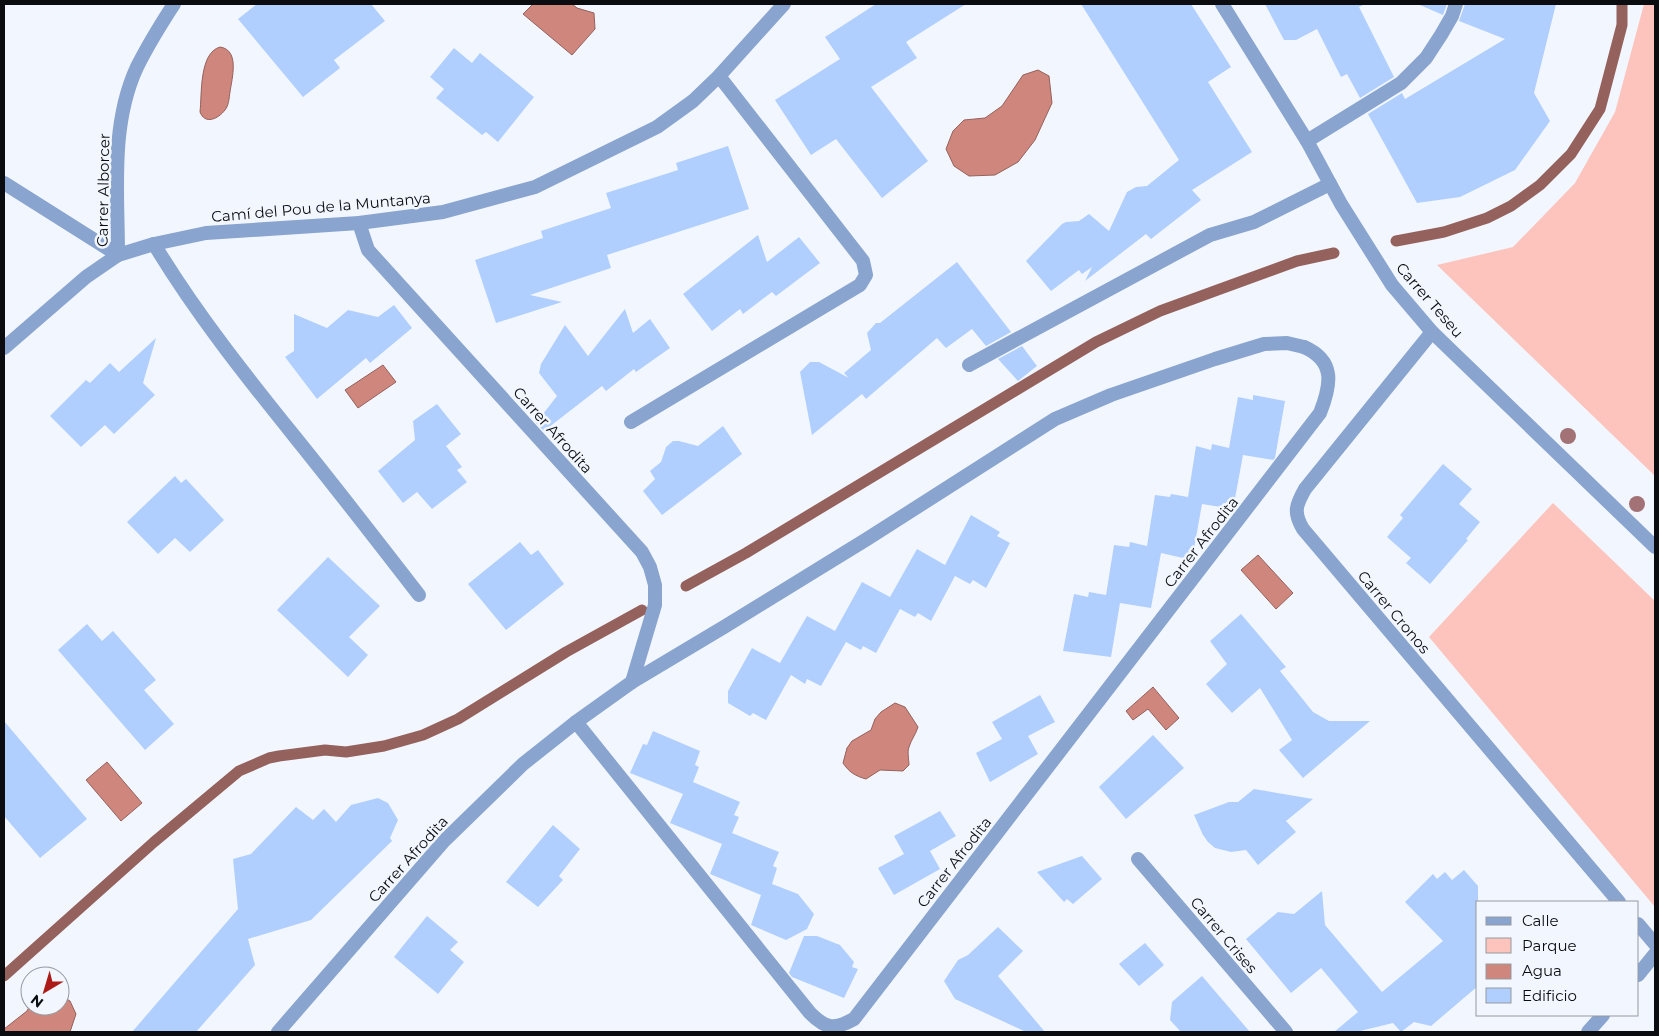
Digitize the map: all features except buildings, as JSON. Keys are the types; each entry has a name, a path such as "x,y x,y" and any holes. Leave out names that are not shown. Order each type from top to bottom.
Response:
{"street":[{"name":"Carrer Alborcer","path":"118,255 117,152 119,128 137,68 174,4"},
{"name":"Camí del Pou de la Muntanya","path":"4,348 86,277 118,255 154,244 206,233 359,223 444,212 535,187 657,127 693,101 719,76 784,4"},
{"name":"Carrer Teseu","path":"1222,4 1307,141 1341,204 1392,285 1432,332 1655,547"},
{"path":"1307,141 1401,83 1426,58 1448,22 1456,4"},
{"path":"631,422 860,285 866,275 864,261 719,76"},
{"name":"Carrer Alborcer","path":"4,183 118,255"},
{"path":"969,365 1210,235 1254,222 1330,184"},
{"name":"Carrer Afrodita","path":"359,223 368,250 642,552 650,567 655,585 655,605 632,682"},
{"path":"154,244 176,280 253,384 419,595"},
{"name":"Carrer Cronos","path":"1432,332 1305,489 1298,502 1296,514 1298,521 1618,901"},
{"name":"Carrer Afrodita","path":"278,1032 444,841 523,764 576,722 632,682 850,549 1055,419 1111,395 1214,359 1264,344 1287,343 1304,347 1316,352 1326,364 1329,378 1327,395 1320,413 854,1019 844,1025 828,1027 819,1022 810,1013 576,722"},
{"name":"Carrer Crises","path":"1138,859 1286,1032"},
{"path":"1639,925 1655,944"},
{"path":"1639,974 1655,954"},
{"path":"1588,1032 1602,1016"}],"green space":[{"path":"1644,4 1655,4 1655,476 1437,265 1513,247 1575,183 1615,112"},
{"path":"1553,503 1655,601 1655,907 1429,637"}],"water":[{"path":"533,4 572,4 577,8 594,13 595,29 572,55 523,14"},
{"path":"220,47 230,53 232,59 233,72 229,99 222,113 215,118 208,119 202,116 200,112 203,75 208,57"},
{"path":"1038,70 1049,76 1052,103 1035,140 1018,162 995,175 969,176 954,166 946,149 953,131 964,120 985,118 1002,106 1023,75"},
{"path":"383,365 396,382 358,408 345,390"},
{"path":"1258,555 1293,593 1276,609 1241,570"},
{"path":"1153,687 1179,718 1166,730 1148,709 1133,720 1126,711"},
{"path":"895,703 905,707 918,727 908,749 909,765 903,771 880,770 866,779 855,775 843,763 847,748 852,741 871,730 875,719 881,712"},
{"path":"107,762 142,803 121,821 86,780"},
{"path":"70,1001 76,1014 70,1032 4,1032 4,1029 21,1016 70,1016"}],"waterway":[{"path":"1396,241 1444,232 1487,218 1511,206 1540,185 1571,154 1600,109 1622,25 1622,4"},
{"path":"686,586 746,553 1096,342 1160,311 1297,261 1334,253"},
{"path":"4,976 154,842 239,771 269,758 279,756 325,750 346,752 384,746 423,735 458,719 566,652 642,610"}]}
